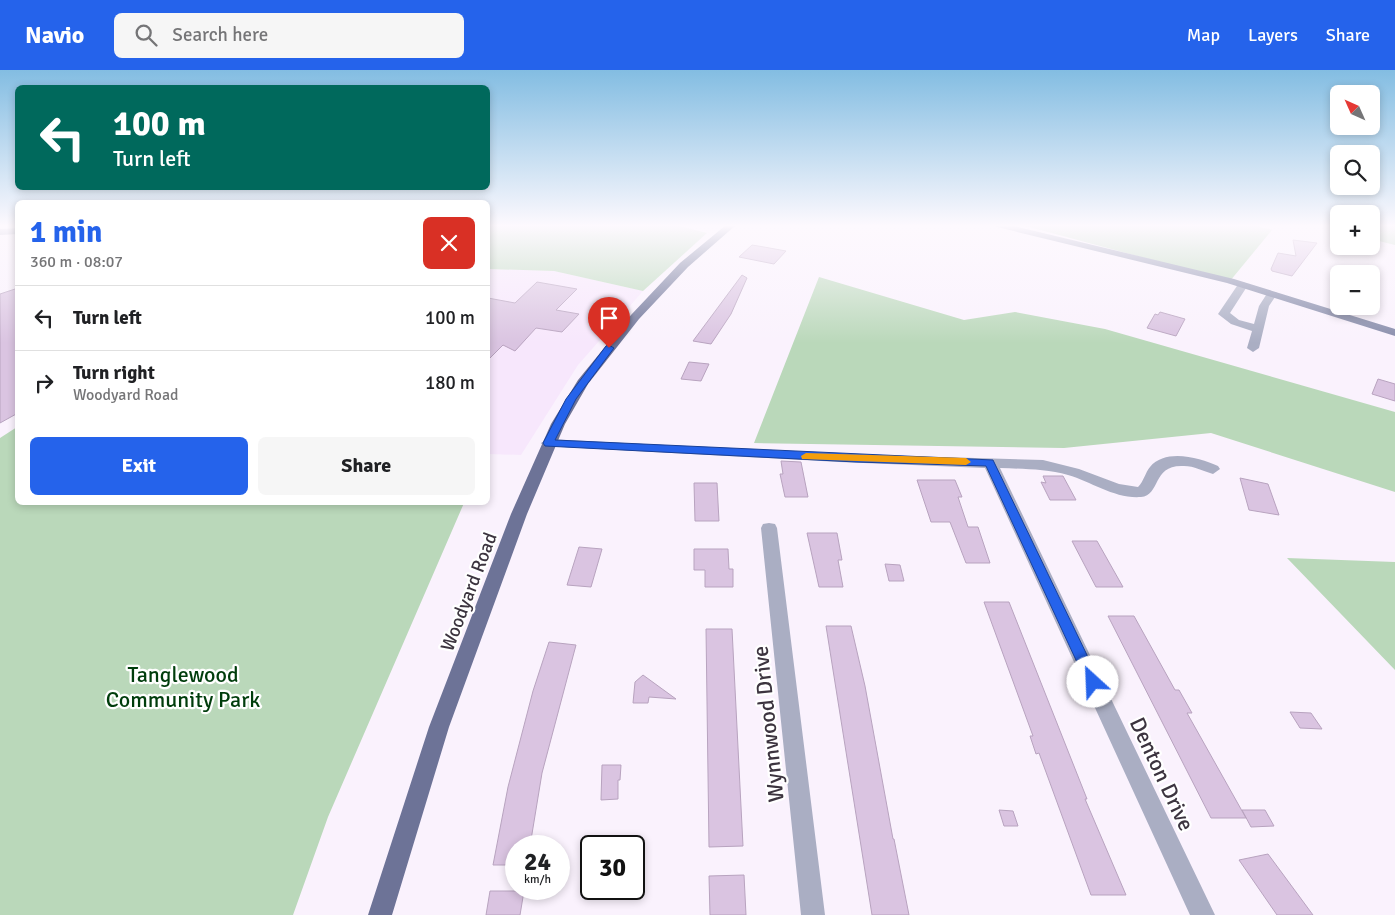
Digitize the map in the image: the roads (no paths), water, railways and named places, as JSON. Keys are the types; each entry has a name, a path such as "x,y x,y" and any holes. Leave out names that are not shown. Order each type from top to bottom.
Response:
{"main road":[{"name":"Woodyard Road","path":"380,915 439,728 512,532 548,443 571,399 604,354 685,264"}],"street":[{"path":"1161,264 1243,285 1395,334"},
{"path":"1243,285 1224,314 1235,322 1259,330"},
{"path":"1253,348 1264,306 1272,294"},
{"path":"548,443 858,459 990,462 1053,467 1126,491 1141,492 1150,484 1156,469 1168,463 1190,462 1213,469"},
{"name":"Denton Drive","path":"990,462 1203,915"},
{"name":"Wynnwood Drive","path":"770,528 813,915"}],"park label":[{"name":"Tanglewood Community Park","path":"183,686"}]}
